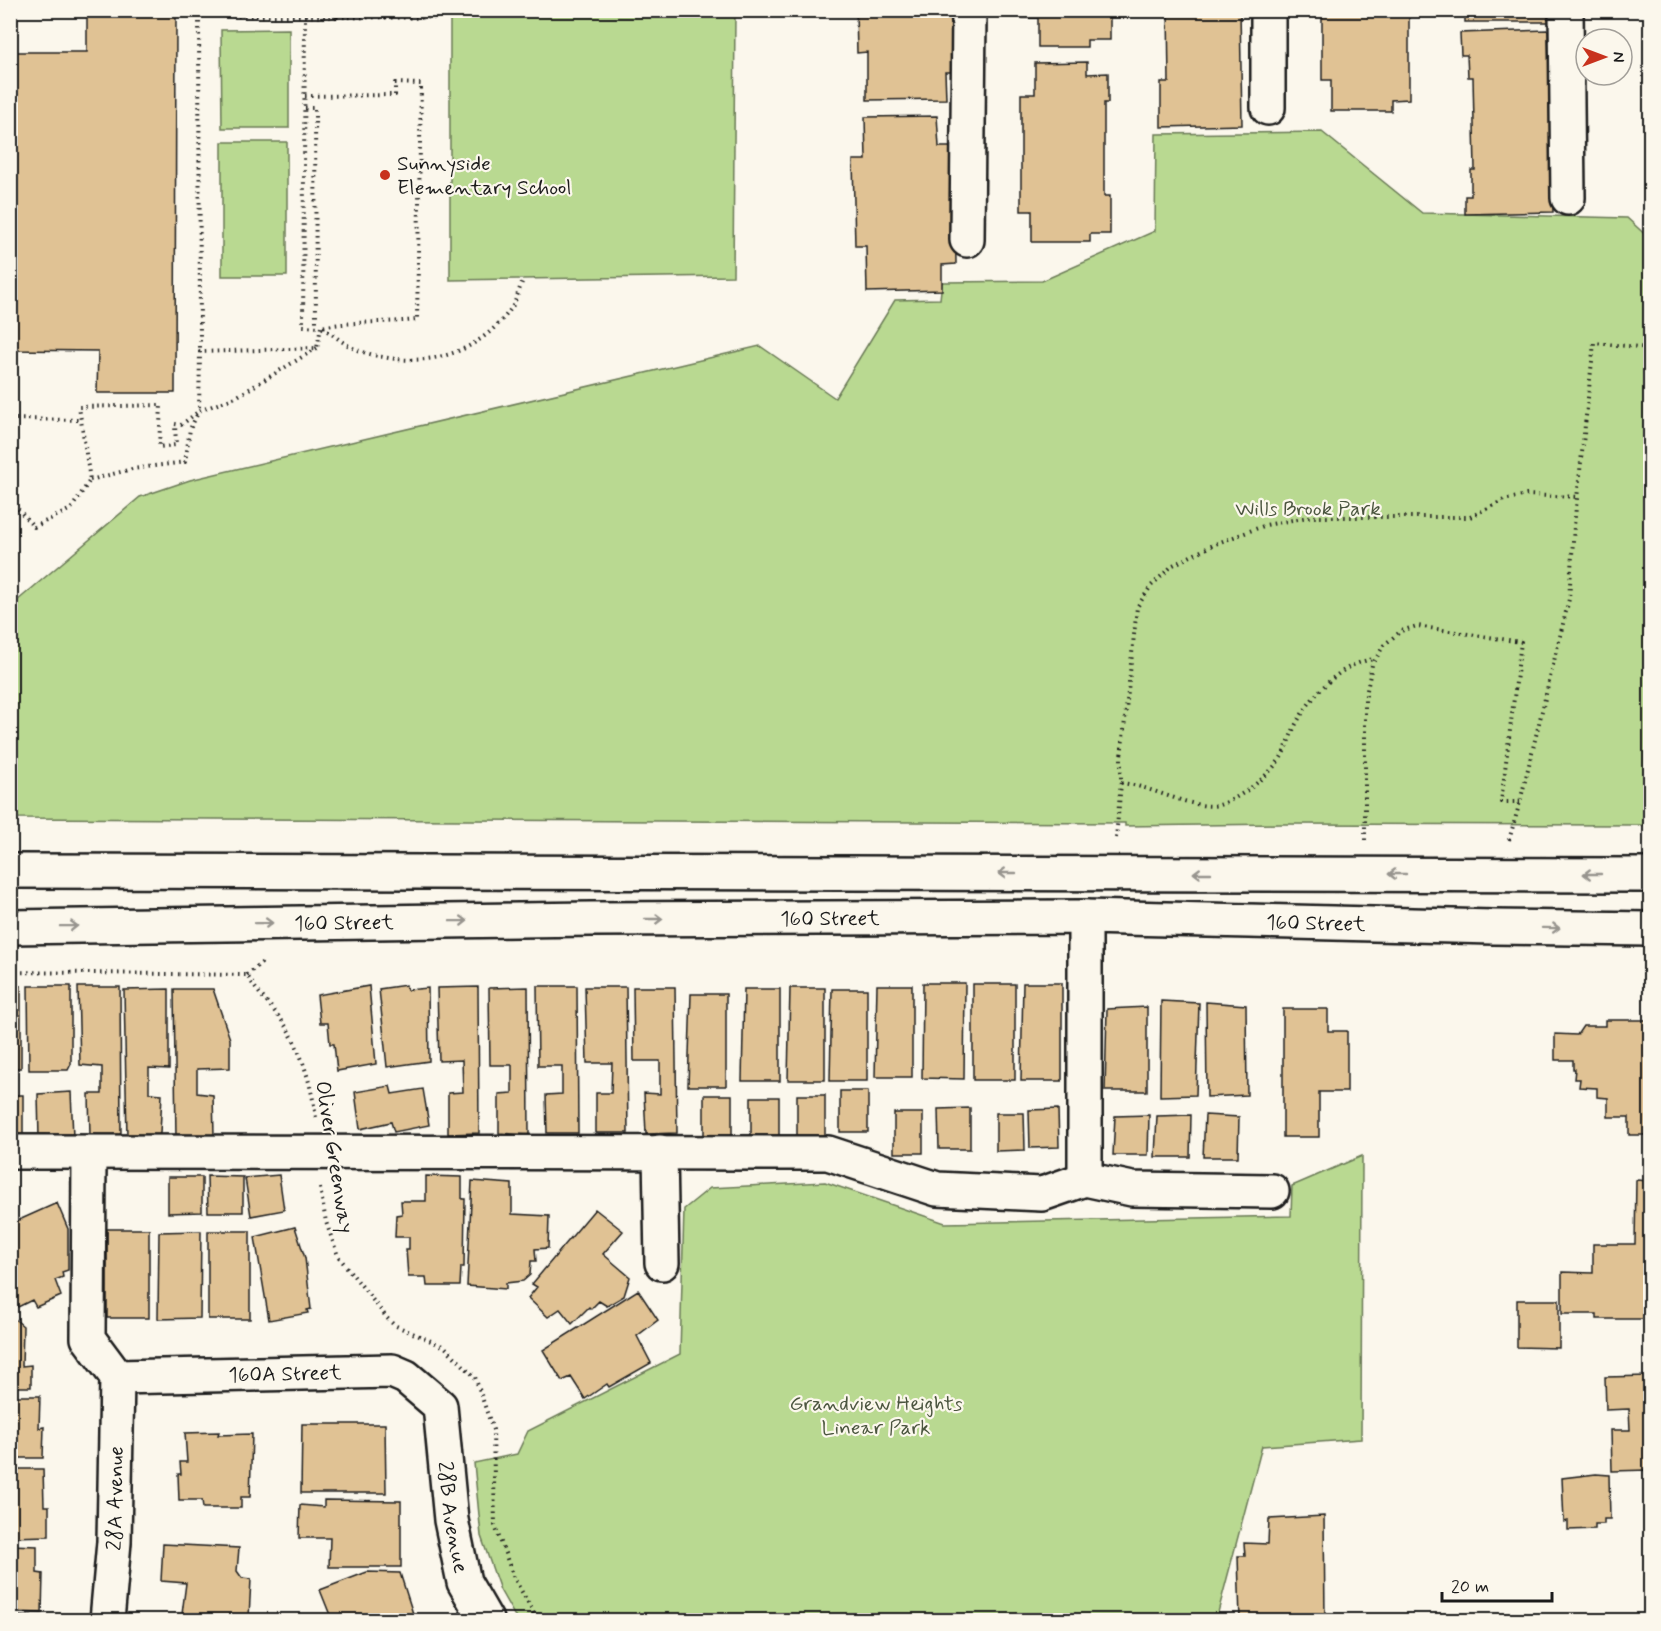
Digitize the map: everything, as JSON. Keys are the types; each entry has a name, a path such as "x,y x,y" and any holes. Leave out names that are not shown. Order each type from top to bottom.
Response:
{"main road":[{"path":"967,240 969,10"},
{"path":"1268,10 1268,108"},
{"path":"1566,10 1568,198"},
{"path":"10,871 1650,874"},
{"path":"1085,917 1085,1179"},
{"name":"160 Street","path":"10,927 603,919 1085,917 1650,929"},
{"path":"10,1152 828,1153 937,1189 1042,1194 1085,1179 1132,1189 1272,1191"},
{"path":"660,1152 662,1263"},
{"path":"89,1153 88,1338 117,1377"},
{"name":"160A Street","path":"117,1377 392,1371 406,1377 440,1406"},
{"name":"28A Avenue","path":"107,1620 114,1542 117,1377"},
{"name":"28B Avenue","path":"440,1406 451,1520 464,1582 486,1620"}],"path":[{"path":"90,480 132,469 185,462 190,429 199,411 199,10"},
{"path":"208,10 208,16 458,18 458,10"},
{"path":"337,10 337,17"},
{"path":"305,16 303,326 344,322 376,323 417,320 421,84 395,83 395,95 305,96"},
{"path":"305,108 315,108 317,348"},
{"path":"318,326 358,351 419,361 454,354 487,335 512,308 523,280"},
{"path":"1509,840 1569,599 1574,526 1579,497 1594,343 1650,348"},
{"path":"200,352 317,348"},
{"path":"10,500 34,527 71,509 90,480 79,407 161,405 159,447 176,445 175,424 181,425 199,411 236,397 317,348"},
{"path":"10,419 81,420"},
{"path":"1115,842 1121,783 1121,757 1137,607 1151,586 1173,565 1215,544 1266,525 1308,518 1470,517 1504,500 1527,495 1579,497"},
{"path":"1365,840 1365,700 1372,665 1384,645 1401,631 1417,626 1521,642 1501,802 1520,802"},
{"path":"1121,783 1134,784 1192,803 1218,805 1235,797 1270,770 1283,755 1296,724 1317,693 1338,674 1359,662 1375,659"},
{"name":"Oliver Greenway","path":"10,972 247,975 255,990 287,1028 305,1068 314,1101 318,1174 326,1222 338,1256 394,1325"}],"green space":[{"path":"450,11 735,11 733,276 450,280"},
{"path":"289,29 289,128 222,128 221,30"},
{"name":"Wills Brook Park","path":"1322,132 1422,213 1627,218 1650,239 1650,825 1125,826 1125,823 11,818 11,606 140,497 190,480 760,346 835,398 895,300 940,299 942,282 1042,281 1155,231 1156,134"},
{"path":"222,142 287,142 287,276 222,276"},
{"name":"Grandview Heights Linear Park","path":"1362,1156 1361,1439 1262,1446 1216,1620 517,1620 500,1590 481,1536 474,1463 517,1454 528,1431 680,1354 684,1209 710,1188 825,1182 945,1223 1291,1216 1292,1186"}],"building":[{"path":"87,10 176,10 175,393 97,393 98,351 10,350 10,52 87,52"},
{"path":"856,10 955,10 956,72 945,72 946,99 867,100 867,52 857,53"},
{"path":"1023,10 1110,10 1110,40 1087,40 1087,47 1038,47 1038,18 1023,18"},
{"path":"1168,10 1240,10 1242,125 1161,127 1161,82 1169,82"},
{"path":"1322,10 1409,10 1409,99 1391,100 1391,111 1331,111 1331,80 1322,80"},
{"path":"1465,10 1549,10 1549,22 1465,22"},
{"path":"1548,30 1553,212 1465,214 1465,196 1471,196 1471,170 1475,170 1473,77 1468,77 1467,55 1461,55 1460,33"},
{"path":"1087,62 1087,74 1108,73 1108,103 1104,103 1104,196 1110,196 1110,234 1090,234 1090,242 1032,242 1032,211 1021,211 1021,94 1035,94 1035,63"},
{"path":"937,116 939,147 954,147 956,264 942,265 942,290 867,292 866,246 855,246 853,160 866,160 865,117"},
{"path":"923,983 965,983 964,1079 922,1078"},
{"path":"1023,983 1062,983 1062,1081 1021,1081"},
{"path":"973,984 1015,984 1015,1080 973,1080"},
{"path":"406,985 407,990 428,988 429,1061 387,1067 379,989"},
{"path":"877,985 912,985 912,1077 875,1077"},
{"path":"10,986 21,986 21,1068 10,1068"},
{"path":"28,986 71,986 71,1064 68,1070 29,1070"},
{"path":"369,986 376,1064 337,1071 334,1044 330,1044 328,1023 320,1023 317,995"},
{"path":"537,986 577,986 578,1133 547,1133 546,1095 562,1094 562,1066 538,1066"},
{"path":"78,987 120,987 121,1137 90,1136 89,1094 102,1094 102,1067 80,1065"},
{"path":"478,987 479,1133 448,1134 448,1093 463,1092 462,1060 439,1061 437,988"},
{"path":"528,987 529,1135 499,1133 499,1094 512,1093 512,1065 490,1065 489,988"},
{"path":"585,987 626,987 628,1133 596,1133 596,1093 611,1093 612,1063 587,1063"},
{"path":"633,987 675,987 677,1133 646,1134 644,1093 660,1094 660,1061 634,1061"},
{"path":"790,988 825,988 825,1080 788,1080"},
{"path":"169,989 169,1069 149,1068 149,1093 162,1094 160,1133 158,1136 127,1137 124,990"},
{"path":"174,989 213,989 230,1039 230,1068 197,1069 197,1093 213,1095 214,1135 211,1137 176,1138"},
{"path":"744,989 780,989 780,1081 742,1081"},
{"path":"832,989 867,989 867,1081 830,1081"},
{"path":"691,994 726,994 726,1086 688,1086"},
{"path":"1161,1001 1199,1003 1196,1095 1160,1096"},
{"path":"1206,1002 1246,1005 1247,1095 1207,1097"},
{"path":"1147,1007 1147,1091 1105,1091 1107,1009"},
{"path":"1283,1009 1328,1009 1328,1031 1347,1031 1347,1092 1319,1092 1319,1137 1283,1137"},
{"path":"1605,1020 1647,1020 1647,1025 1650,1026 1650,1138 1646,1138 1646,1135 1629,1135 1629,1117 1608,1117 1608,1098 1597,1097 1597,1088 1579,1087 1580,1079 1574,1079 1573,1060 1555,1060 1555,1034 1577,1035 1583,1026 1605,1026"},
{"path":"390,1086 392,1094 423,1089 429,1125 394,1132 391,1122 360,1129 355,1092"},
{"path":"840,1091 868,1091 868,1132 840,1132"},
{"path":"71,1092 73,1137 39,1138 38,1094"},
{"path":"10,1095 23,1095 23,1137 10,1137"},
{"path":"704,1095 732,1095 732,1136 704,1136"},
{"path":"797,1095 825,1095 825,1135 797,1135"},
{"path":"751,1097 779,1097 779,1137 751,1137"},
{"path":"970,1108 970,1149 939,1149 938,1109"},
{"path":"1058,1109 1059,1147 1030,1148 1029,1110"},
{"path":"894,1113 923,1113 923,1153 894,1153"},
{"path":"996,1113 1024,1113 1025,1150 996,1151"},
{"path":"1149,1115 1148,1155 1113,1155 1115,1116"},
{"path":"1191,1115 1190,1157 1155,1157 1157,1116"},
{"path":"1205,1115 1239,1117 1238,1157 1203,1157"},
{"path":"279,1175 284,1210 251,1216 245,1178"},
{"path":"207,1176 243,1177 243,1212 208,1212"},
{"path":"426,1176 462,1177 462,1199 465,1199 464,1267 461,1267 460,1286 427,1286 426,1277 408,1277 406,1249 409,1249 409,1237 395,1237 396,1215 402,1214 401,1201 426,1201"},
{"path":"168,1177 202,1177 202,1212 168,1213"},
{"path":"1636,1180 1650,1181 1649,1319 1597,1319 1597,1314 1562,1314 1562,1272 1593,1273 1593,1244 1635,1244"},
{"path":"472,1181 512,1184 512,1214 549,1216 548,1248 535,1249 536,1261 531,1261 530,1275 523,1281 506,1283 506,1289 467,1286"},
{"path":"57,1203 68,1229 68,1270 62,1272 63,1277 55,1280 61,1296 36,1307 32,1300 18,1307 10,1288 10,1224"},
{"path":"595,1209 623,1231 603,1254 630,1277 624,1296 607,1306 599,1301 591,1309 589,1307 572,1324 560,1309 548,1317 528,1298 537,1287 532,1284"},
{"path":"295,1227 305,1258 311,1309 307,1310 308,1313 269,1320 255,1237"},
{"path":"107,1229 149,1229 149,1318 107,1318"},
{"path":"201,1231 200,1318 158,1319 159,1232"},
{"path":"208,1231 250,1231 250,1319 208,1319"},
{"path":"638,1290 658,1320 637,1336 651,1363 609,1387 607,1384 585,1399 571,1377 562,1381 543,1350"},
{"path":"1517,1300 1559,1300 1559,1348 1517,1347"},
{"path":"10,1315 23,1326 22,1366 31,1365 31,1387 10,1387"},
{"path":"1650,1376 1650,1477 1648,1470 1612,1471 1611,1430 1630,1430 1629,1409 1606,1410 1605,1377"},
{"path":"10,1396 40,1396 39,1428 44,1427 43,1458 10,1458"},
{"path":"302,1424 385,1424 386,1493 301,1493"},
{"path":"219,1432 218,1435 252,1434 250,1497 241,1497 241,1508 203,1508 202,1500 179,1500 180,1462 187,1462 185,1433"},
{"path":"10,1469 43,1469 44,1506 49,1506 49,1536 10,1537"},
{"path":"1596,1474 1609,1475 1610,1519 1604,1519 1604,1524 1595,1524 1595,1529 1568,1530 1568,1521 1564,1522 1562,1478"},
{"path":"324,1500 401,1501 401,1567 329,1567 330,1538 299,1538 300,1505 324,1507"},
{"path":"1324,1516 1325,1620 1240,1620 1238,1556 1245,1556 1244,1543 1268,1544 1269,1519"},
{"path":"163,1544 239,1548 237,1571 242,1578 251,1579 249,1617 182,1614 186,1583 161,1581"},
{"path":"10,1545 37,1546 37,1573 43,1574 42,1613 10,1612"},
{"path":"367,1572 400,1573 415,1620 332,1620 320,1590"},
{"path":"10,1616 38,1617 38,1620 10,1620"}],"place":[{"name":"Sunnyside Elementary School","path":"385,175"}]}
